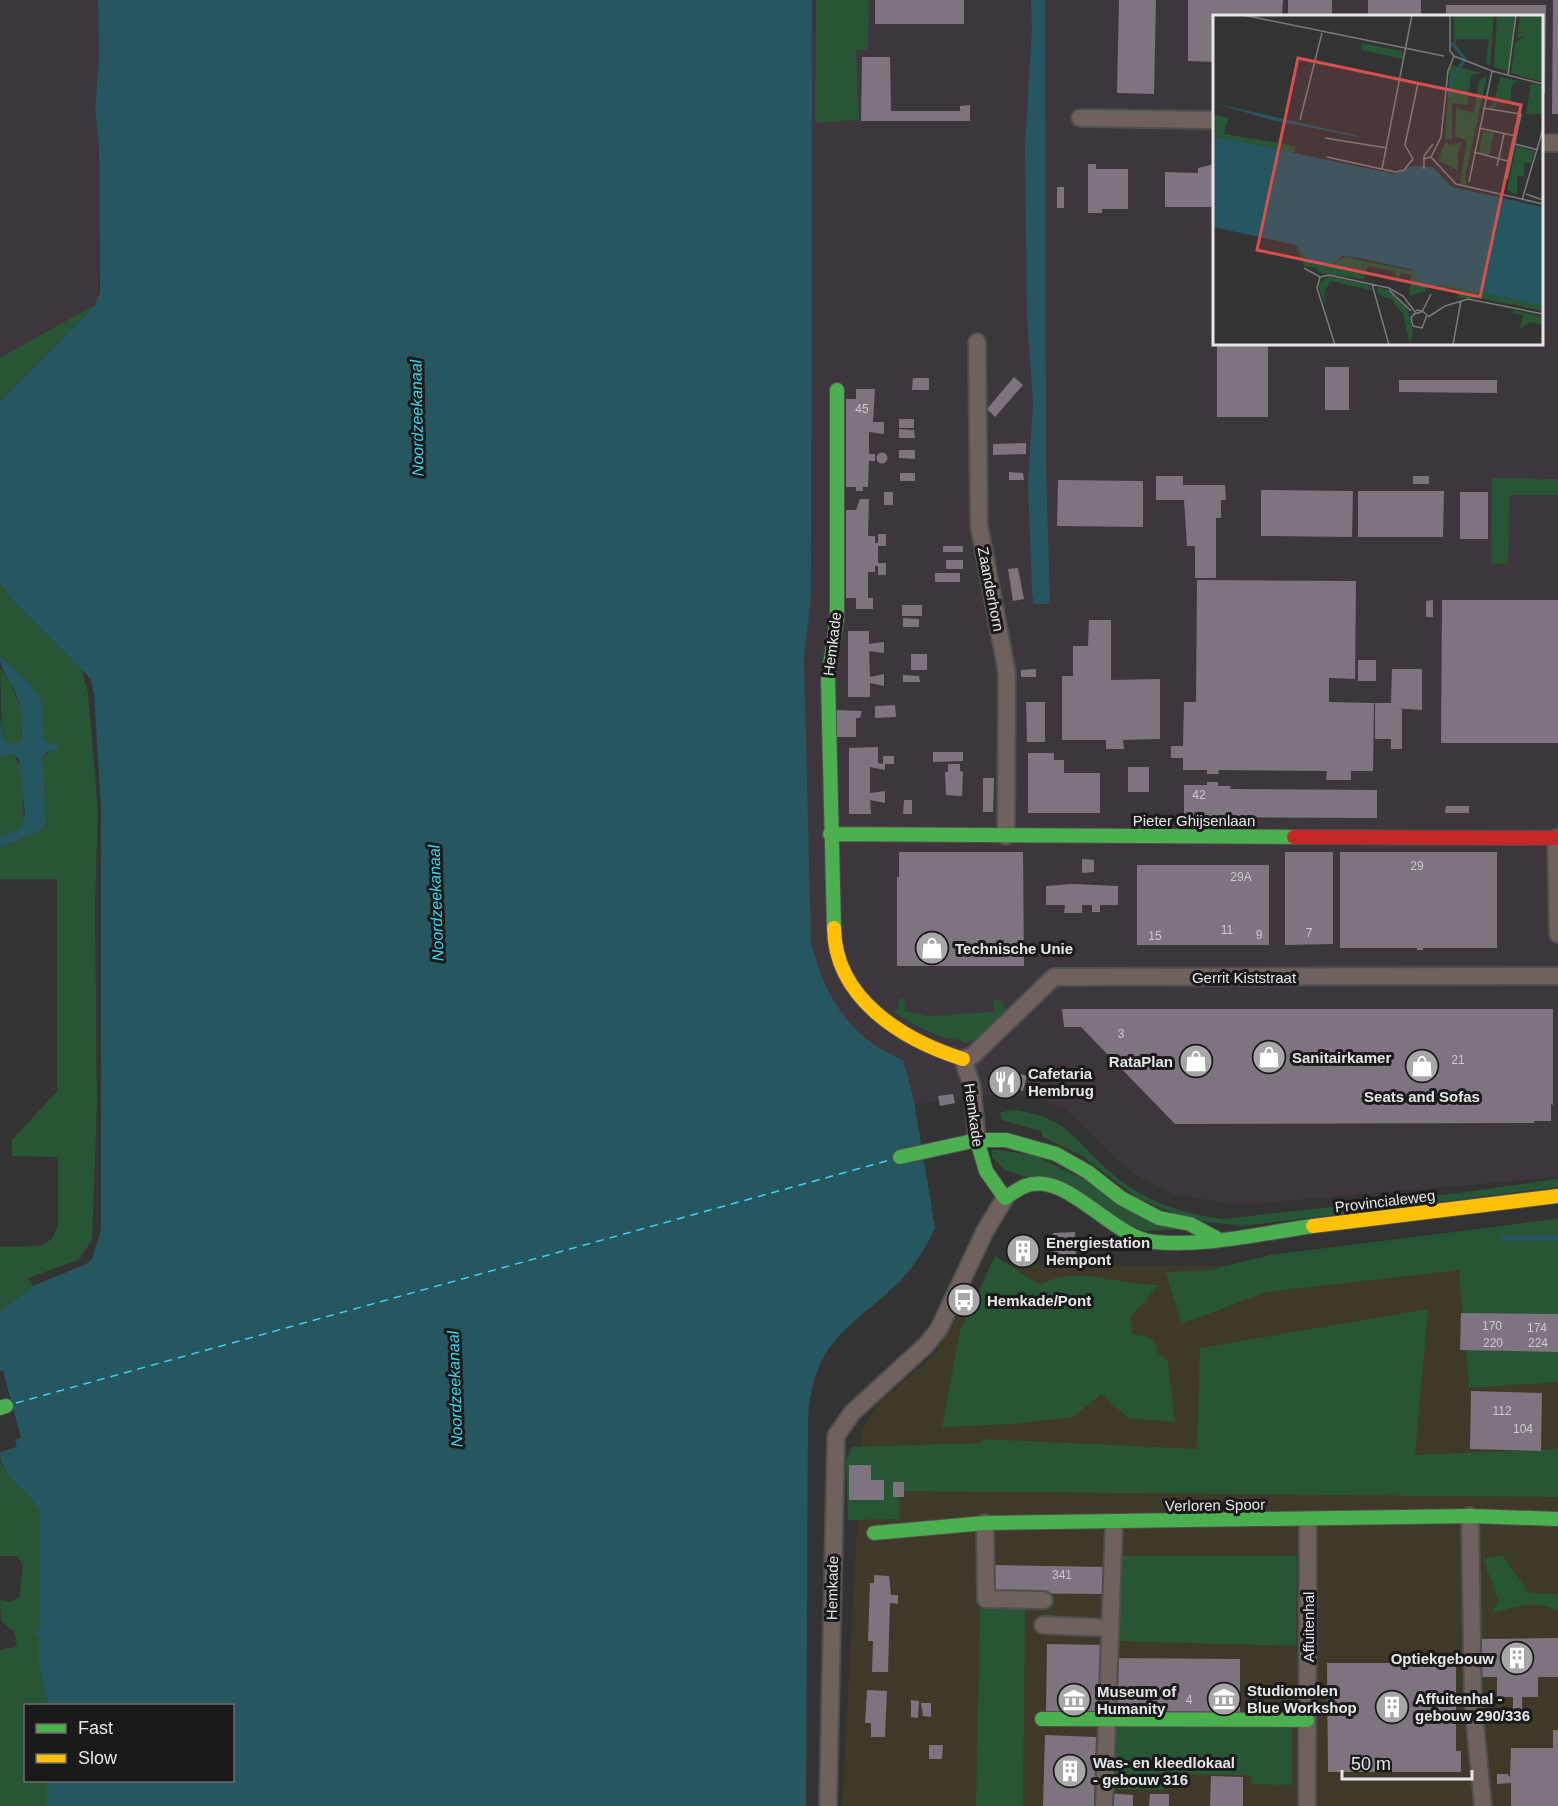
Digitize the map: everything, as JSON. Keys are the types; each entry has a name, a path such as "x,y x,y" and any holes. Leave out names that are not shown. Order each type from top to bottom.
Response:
{"street":[{"path":"1080,118 1213,120"},
{"path":"1543,142 1558,143"},
{"name":"Zaanderhorn","path":"977,342 979,525 1007,673 1006,836"},
{"name":"Hemkade","path":"828,1806 836,1436 852,1413 926,1346 939,1329 986,1231 1005,1198 989,1180 981,1166 972,1086 963,1059 908,1039 864,1003 844,973 834,943 828,679 837,618 837,390"},
{"name":"Pieter Ghijsenlaan","path":"831,834 1557,838"},
{"path":"1557,838 1558,934"},
{"name":"Gerrit Kiststraat","path":"963,1059 972,1056 1054,977 1558,976"},
{"path":"900,1157 964,1145 977,1140 1006,1140 1056,1154 1088,1172 1121,1198 1159,1218 1190,1224 1216,1238"},
{"name":"Provincialeweg","path":"1005,1198 1015,1190 1026,1186 1050,1185 1073,1193 1110,1224 1132,1236 1150,1242 1216,1238 1558,1196"},
{"path":"1470,1516 1473,1703 1483,1806"},
{"name":"Verloren Spoor","path":"874,1533 985,1523 1114,1523 1470,1516 1558,1518"},
{"name":"Affuitenhal","path":"1307,1806 1308,1520"},
{"path":"985,1523 986,1599 1044,1600"},
{"path":"1104,1806 1114,1523"},
{"path":"1043,1625 1110,1628"},
{"path":"1042,1719 1307,1720"}],"shaded area":[{"path":"0,0 98,0 99,58 95,109 99,146 100,221 98,301 0,401"},
{"path":"779,0 1558,0 1558,1177 1240,1205 1176,1195 1133,1174 1065,1109 1032,1096 994,1094 871,1110 773,1051"},
{"path":"1558,1218 1558,1806 842,1806 862,1430 877,1404 935,1354 952,1323 1000,1265 1223,1266"}],"green space":[{"path":"816,0 869,0 868,49 856,50 859,120 815,123"},
{"path":"96,304 0,401 0,358"},
{"path":"1492,478 1558,479 1558,495 1510,495 1508,563 1491,564"},
{"path":"0,583 14,602 81,668 88,692 98,810 95,908 97,1105 92,1240 78,1260 28,1278 33,1286 0,1311 0,1247 41,1246 52,1239 58,1226 58,1157 12,1156 12,1140 57,1091 57,879 0,879 0,848 43,830 46,823 43,758 57,745 48,743 46,739 43,730 41,699 25,679 0,656"},
{"path":"0,668 10,682 24,717 20,743 7,743 2,734"},
{"path":"14,754 21,769 24,823 20,829 0,837 0,758 3,755"},
{"path":"899,998 904,999 905,1011 927,1016 994,1012 994,999 1000,1000 1006,1009 976,1039 966,1043 930,1032 894,1012 898,1007"},
{"path":"1011,1110 1049,1119 1063,1127 1109,1171 1146,1197 1183,1211 1222,1219 1459,1193 1558,1179 1558,1187 1243,1226 1191,1220 1139,1199 1082,1156 1043,1137 1041,1131 1002,1120 1000,1113"},
{"path":"992,1149 1034,1155 1185,1229 1144,1231 1005,1170 992,1157"},
{"path":"1558,1219 1558,1382 1469,1388 1459,1270 1267,1292 1181,1324 1166,1272 1210,1270 1270,1255"},
{"path":"995,1256 1040,1285 1068,1276 1083,1276 1159,1285 1130,1317 1132,1334 1151,1339 1158,1348 1157,1352 1168,1362 1175,1422 1128,1418 1101,1394 1073,1417 1014,1424 942,1427 960,1331"},
{"path":"1428,1309 1415,1455 1558,1449 1558,1497 899,1491 899,1519 848,1520 846,1460 852,1447 981,1443 982,1439 1197,1449 1200,1348"},
{"path":"0,1461 8,1474 33,1497 40,1514 43,1546 40,1631 35,1631 35,1634 39,1634 39,1665 48,1704 24,1704 24,1782 47,1782 47,1806 0,1806 0,1650 14,1647 17,1643 14,1632 1,1621 0,1599 9,1602 19,1598 23,1565 17,1556 0,1556"},
{"path":"1118,1556 1297,1556 1296,1646 1117,1641"},
{"path":"1503,1556 1529,1593 1558,1594 1558,1611 1542,1605 1533,1605 1492,1613 1498,1600 1483,1558"},
{"path":"980,1608 1025,1608 1023,1806 976,1806"},
{"path":"1102,1725 1292,1727 1292,1785 1251,1784 1251,1775 1164,1774 1164,1790 1102,1789"}],"water":[{"name":"Noordzeekanaal","path":"98,0 812,0 811,597 804,659 811,941 823,980 842,1013 868,1040 903,1060 914,1101 935,1228 921,1254 903,1278 852,1323 828,1350 812,1390 808,1418 806,1806 47,1806 47,1782 234,1782 234,1704 48,1704 39,1665 39,1635 35,1634 35,1631 40,1630 40,1514 31,1498 5,1470 0,1452 17,1447 15,1440 21,1438 3,1371 0,1371 0,1311 33,1286 86,1264 92,1259 101,1230 101,808 94,693 90,678 14,602 0,583 0,401 95,305 100,293 99,146 95,109 99,58"},
{"path":"1031,0 1045,0 1046,469 1050,600 1048,604 1034,604 1032,592 1028,484 1033,403 1027,317 1025,146 1032,29"},
{"path":"0,656 37,692 43,706 43,730 46,739 48,743 58,745 58,750 47,752 43,758 46,823 43,830 0,848 0,837 20,829 25,815 19,760 14,754 3,755 0,758 0,718 2,734 7,743 20,743 22,719 14,689 2,667"}],"building":[{"path":"875,0 964,0 964,24 875,24"},
{"path":"1119,0 1156,0 1154,94 1117,93"},
{"path":"1188,0 1283,0 1282,15 1213,15 1213,62 1188,61"},
{"path":"1288,0 1332,0 1332,15 1288,15"},
{"path":"1368,0 1421,0 1421,15 1368,15"},
{"path":"1553,0 1558,0 1558,114 1552,114"},
{"path":"1446,5 1546,5 1545,94 1543,94 1543,15 1446,15"},
{"path":"862,57 890,57 891,111 960,111 960,106 970,105 970,121 861,121"},
{"path":"1088,164 1096,164 1096,169 1128,169 1128,209 1102,209 1102,213 1088,213"},
{"path":"1213,164 1213,207 1165,207 1165,172 1198,173 1198,168"},
{"path":"1057,187 1064,187 1064,208 1057,208"},
{"path":"1217,345 1268,345 1268,417 1217,417"},
{"path":"1325,367 1349,367 1349,410 1325,410"},
{"path":"1014,377 1023,385 995,417 987,409"},
{"path":"913,378 929,378 929,390 912,390"},
{"path":"1399,380 1497,380 1497,393 1399,392"},
{"path":"856,389 875,389 873,422 884,422 884,434 869,432 869,454 875,454 875,461 869,461 868,487 863,487 863,491 856,491 856,487 846,487 846,399 856,399"},
{"path":"899,419 914,419 914,428 899,428"},
{"path":"899,429 914,430 915,438 899,438"},
{"path":"1026,443 1026,454 993,455 993,444"},
{"path":"899,450 915,450 915,459 899,458"},
{"path":"882,452 888,458 882,464 876,458"},
{"path":"1009,472 1023,473 1024,480 1009,480"},
{"path":"900,473 915,473 915,481 900,481"},
{"path":"1156,476 1183,476 1183,485 1225,485 1226,500 1221,500 1221,518 1216,518 1216,578 1195,578 1195,546 1187,546 1184,500 1156,500"},
{"path":"1413,476 1429,476 1429,484 1413,484"},
{"path":"1058,480 1143,481 1143,527 1057,526"},
{"path":"1261,490 1353,491 1352,537 1261,536"},
{"path":"1358,491 1444,491 1443,537 1358,537"},
{"path":"884,492 893,492 893,505 884,505"},
{"path":"1460,492 1488,492 1488,539 1460,539"},
{"path":"860,499 869,499 868,536 875,536 875,543 878,543 878,534 886,534 886,546 878,546 878,563 886,563 886,575 878,575 878,566 875,566 875,572 868,572 868,598 873,598 873,609 856,609 856,598 846,598 846,510 856,510"},
{"path":"943,546 963,546 963,552 943,552"},
{"path":"946,560 963,560 963,569 946,569"},
{"path":"1018,568 1024,599 1013,601 1008,569"},
{"path":"935,573 960,573 960,582 935,582"},
{"path":"1197,580 1356,581 1355,679 1329,678 1329,702 1374,703 1373,771 1351,771 1351,780 1326,780 1327,771 1218,770 1219,774 1207,774 1207,770 1183,770 1183,758 1171,758 1171,746 1183,746 1184,702 1196,702"},
{"path":"1433,600 1433,617 1426,617 1426,601"},
{"path":"1442,600 1558,600 1558,743 1441,743"},
{"path":"902,605 922,605 922,616 902,616"},
{"path":"903,618 919,619 919,627 903,627"},
{"path":"1089,620 1111,620 1111,680 1160,679 1160,739 1123,740 1124,749 1106,749 1106,740 1062,740 1062,676 1073,676 1073,646 1088,646"},
{"path":"848,631 869,631 869,644 884,642 884,653 869,651 870,677 884,674 884,686 870,683 870,697 848,697"},
{"path":"911,654 927,654 927,670 911,670"},
{"path":"1358,660 1376,660 1376,681 1358,681"},
{"path":"1036,669 1036,677 1021,677 1021,670"},
{"path":"1392,669 1422,669 1422,710 1391,708 1402,709 1402,749 1391,749 1391,739 1375,739 1375,703 1391,703"},
{"path":"903,675 919,676 920,682 903,682"},
{"path":"1026,702 1045,702 1045,742 1027,742"},
{"path":"895,705 896,717 875,718 875,706"},
{"path":"836,710 862,711 860,718 856,718 856,737 836,737"},
{"path":"878,747 878,763 883,764 883,756 894,756 894,764 885,764 885,770 870,767 870,793 885,791 885,803 870,800 871,814 849,814 849,748"},
{"path":"933,752 963,752 963,761 933,762"},
{"path":"1028,753 1054,753 1054,760 1064,760 1064,773 1100,773 1100,813 1028,813"},
{"path":"948,764 960,764 960,771 963,772 962,796 946,795 945,772 948,772"},
{"path":"1128,767 1149,767 1149,792 1128,792"},
{"path":"983,778 994,778 993,812 983,812"},
{"path":"1207,782 1218,782 1218,786 1231,786 1230,789 1377,790 1377,818 1184,817 1184,785 1207,785"},
{"path":"904,800 912,800 912,814 903,814"},
{"path":"1446,806 1469,806 1469,813 1445,813"},
{"path":"899,852 1023,852 1024,966 897,966"},
{"path":"1285,852 1333,852 1333,944 1285,945"},
{"path":"1340,852 1497,852 1497,948 1423,948 1423,950 1417,950 1417,948 1340,948"},
{"path":"1082,859 1094,860 1094,872 1082,873"},
{"path":"1137,865 1269,865 1269,945 1137,945"},
{"path":"1074,884 1118,886 1118,905 1100,905 1100,912 1092,912 1092,905 1082,905 1082,913 1064,913 1065,905 1046,905 1046,886"},
{"path":"1062,1009 1553,1009 1551,1121 1534,1121 1534,1123 1175,1124 1081,1027 1064,1027"},
{"path":"996,1067 1027,1076 1023,1091 991,1082"},
{"path":"953,1094 955,1103 940,1106 938,1096"},
{"path":"1075,1232 1076,1254 1054,1255 1053,1233"},
{"name":"Energiestation Hempont","path":"1038,1246 1038,1255 1009,1256 1008,1247"},
{"path":"1461,1313 1558,1314 1558,1352 1460,1350"},
{"path":"1471,1391 1542,1393 1541,1451 1470,1449"},
{"path":"849,1465 871,1465 871,1480 884,1480 884,1500 849,1500"},
{"path":"893,1482 904,1482 904,1497 893,1497"},
{"path":"994,1565 1107,1567 1106,1594 994,1593"},
{"path":"874,1575 889,1576 891,1595 898,1595 898,1604 890,1603 888,1672 872,1672 873,1641 868,1641 870,1583 874,1583"},
{"name":"Optiekgebouw","path":"1558,1638 1558,1677 1538,1677 1538,1697 1522,1697 1522,1710 1513,1710 1513,1697 1497,1697 1497,1677 1477,1677 1477,1639"},
{"path":"1047,1644 1106,1645 1104,1712 1046,1712"},
{"path":"1113,1658 1240,1659 1240,1712 1113,1711"},
{"name":"Affuitenhal - gebouw 290/336","path":"1327,1663 1456,1663 1456,1751 1461,1751 1461,1772 1328,1772"},
{"path":"867,1690 887,1691 885,1737 871,1737 871,1723 865,1723"},
{"path":"911,1700 919,1701 918,1718 911,1717"},
{"path":"921,1703 931,1703 931,1717 923,1716"},
{"path":"1553,1730 1558,1730 1558,1806 1511,1806 1511,1783 1497,1784 1497,1774 1508,1774 1510,1778 1511,1748 1553,1748"},
{"name":"Was- en kleedlokaal - gebouw 316","path":"1045,1735 1096,1737 1094,1806 1043,1806"},
{"path":"929,1745 943,1745 942,1759 929,1759"},
{"path":"1211,1776 1243,1777 1243,1806 1210,1806"},
{"path":"1106,1793 1133,1795 1133,1806 1106,1806"},
{"path":"1150,1794 1169,1794 1169,1806 1149,1806"}],"waterway":[{"path":"1504,1238 1558,1238"}],"ferry route":[{"path":"16,1403 890,1160"}],"traffic: fast":[{"path":"834,928 828,679 837,618 837,390"},
{"path":"830,834 1294,837"},
{"path":"977,1140 986,1171 1005,1198 1025,1186 1041,1184 1057,1187 1138,1238 1154,1242 1194,1243 1313,1226"},
{"path":"900,1157 977,1140 1006,1140 1056,1154 1088,1172 1121,1198 1159,1218 1190,1224 1216,1238"},
{"path":"0,1408 6,1406"},
{"path":"874,1533 985,1523 1470,1516 1558,1519"},
{"path":"1042,1719 1307,1720"}],"traffic: slow":[{"path":"834,928 837,953 846,976 859,996 896,1028 940,1051 963,1059"},
{"path":"1313,1226 1558,1196"}],"traffic: jam":[{"path":"1294,837 1558,838"}],"place":[{"name":"Technische Unie","path":"932,948"},
{"name":"Sanitairkamer","path":"1269,1057"},
{"name":"RataPlan","path":"1196,1061"},
{"name":"Seats and Sofas","path":"1422,1066"},
{"name":"Cafetaria Hembrug","path":"1005,1082"},
{"name":"Energiestation Hempont","path":"1023,1251"},
{"name":"Hemkade/Pont","path":"964,1300"},
{"name":"Optiekgebouw","path":"1517,1658"},
{"name":"Studiomolen Blue Workshop","path":"1224,1699"},
{"name":"Museum of Humanity","path":"1074,1700"},
{"name":"Affuitenhal - gebouw 290/336","path":"1392,1707"},
{"name":"Was- en kleedlokaal - gebouw 316","path":"1070,1771"}]}
